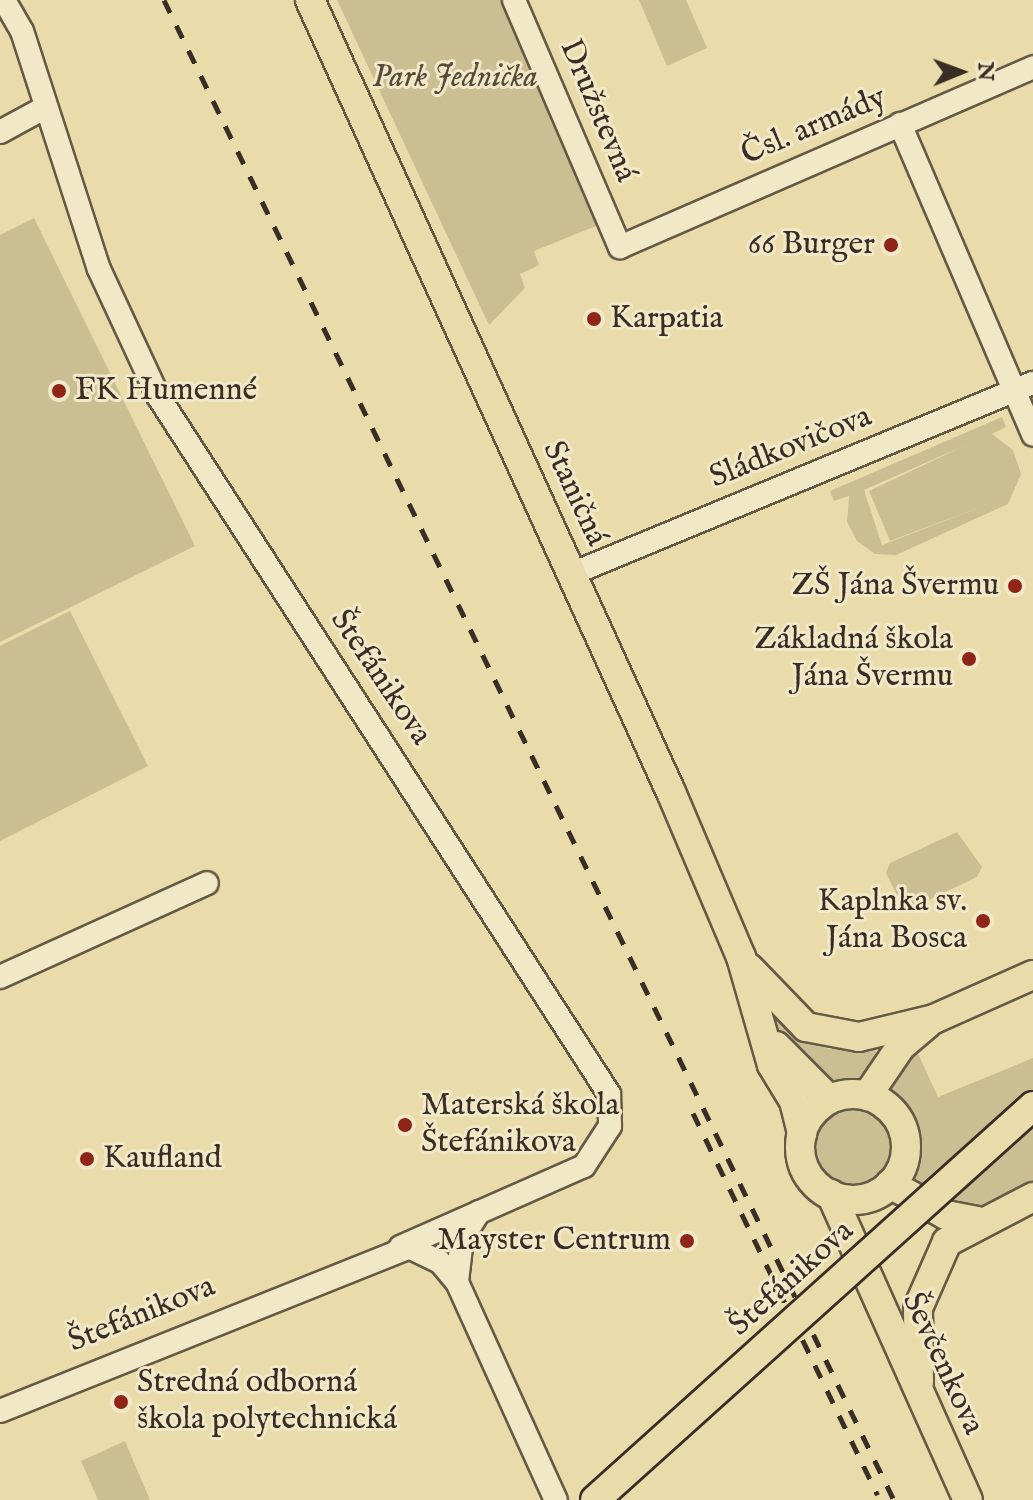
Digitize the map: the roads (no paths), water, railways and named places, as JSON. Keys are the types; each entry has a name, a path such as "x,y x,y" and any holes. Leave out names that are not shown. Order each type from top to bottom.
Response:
{"main road":[{"name":"Staničná","path":"310,0 574,573 741,957 759,1023 802,1134"},
{"path":"741,957 779,1005 822,1033 859,1037 934,1019 1033,975"},
{"path":"867,1096 901,1046 934,1019"},
{"path":"759,1023 829,1099"},
{"path":"853,1257 882,1189 903,1164 904,1133 888,1107 867,1096 829,1099 802,1134 804,1166 831,1194 882,1189 946,1215 977,1221"},
{"name":"Štefánikova","path":"595,1500 1033,1106"},
{"name":"Ševčenkova","path":"831,1194 853,1257 968,1500"},
{"path":"919,1391 918,1308 931,1270 947,1242 977,1221 1033,1197"}],"street":[{"name":"Štefánikova","path":"0,1411 479,1212 594,1156 610,1126 606,1085 158,396 99,269 22,31 4,0"},
{"name":"Družstevná","path":"514,0 620,247"},
{"name":"Čsl. armády","path":"620,247 1033,67"},
{"path":"0,132 46,107"},
{"path":"900,124 1024,387 1033,435"},
{"name":"Sládkovičova","path":"574,573 1024,387"},
{"path":"0,977 207,883"},
{"path":"457,1282 462,1239 479,1212"},
{"path":"400,1247 431,1255 457,1282 556,1500"}],"railway":[{"path":"164,0 894,1500"},
{"path":"693,1113 878,1495"}],"place":[{"name":"66 Burger","path":"891,245"},
{"name":"Karpatia","path":"594,319"},
{"name":"FK Humenné","path":"59,391"},
{"name":"ZŠ Jána Švermu","path":"1015,586"},
{"name":"Základná škola Jána Švermu","path":"969,659"},
{"name":"Kaplnka sv. Jána Bosca","path":"983,921"},
{"name":"Materská škola Štefánikova","path":"405,1125"},
{"name":"Kaufland","path":"87,1159"},
{"name":"Mayster Centrum","path":"687,1241"},
{"name":"Stredná odborná škola polytechnická","path":"121,1402"}],"park label":[{"name":"Park Jednička","path":"455,78"}]}
